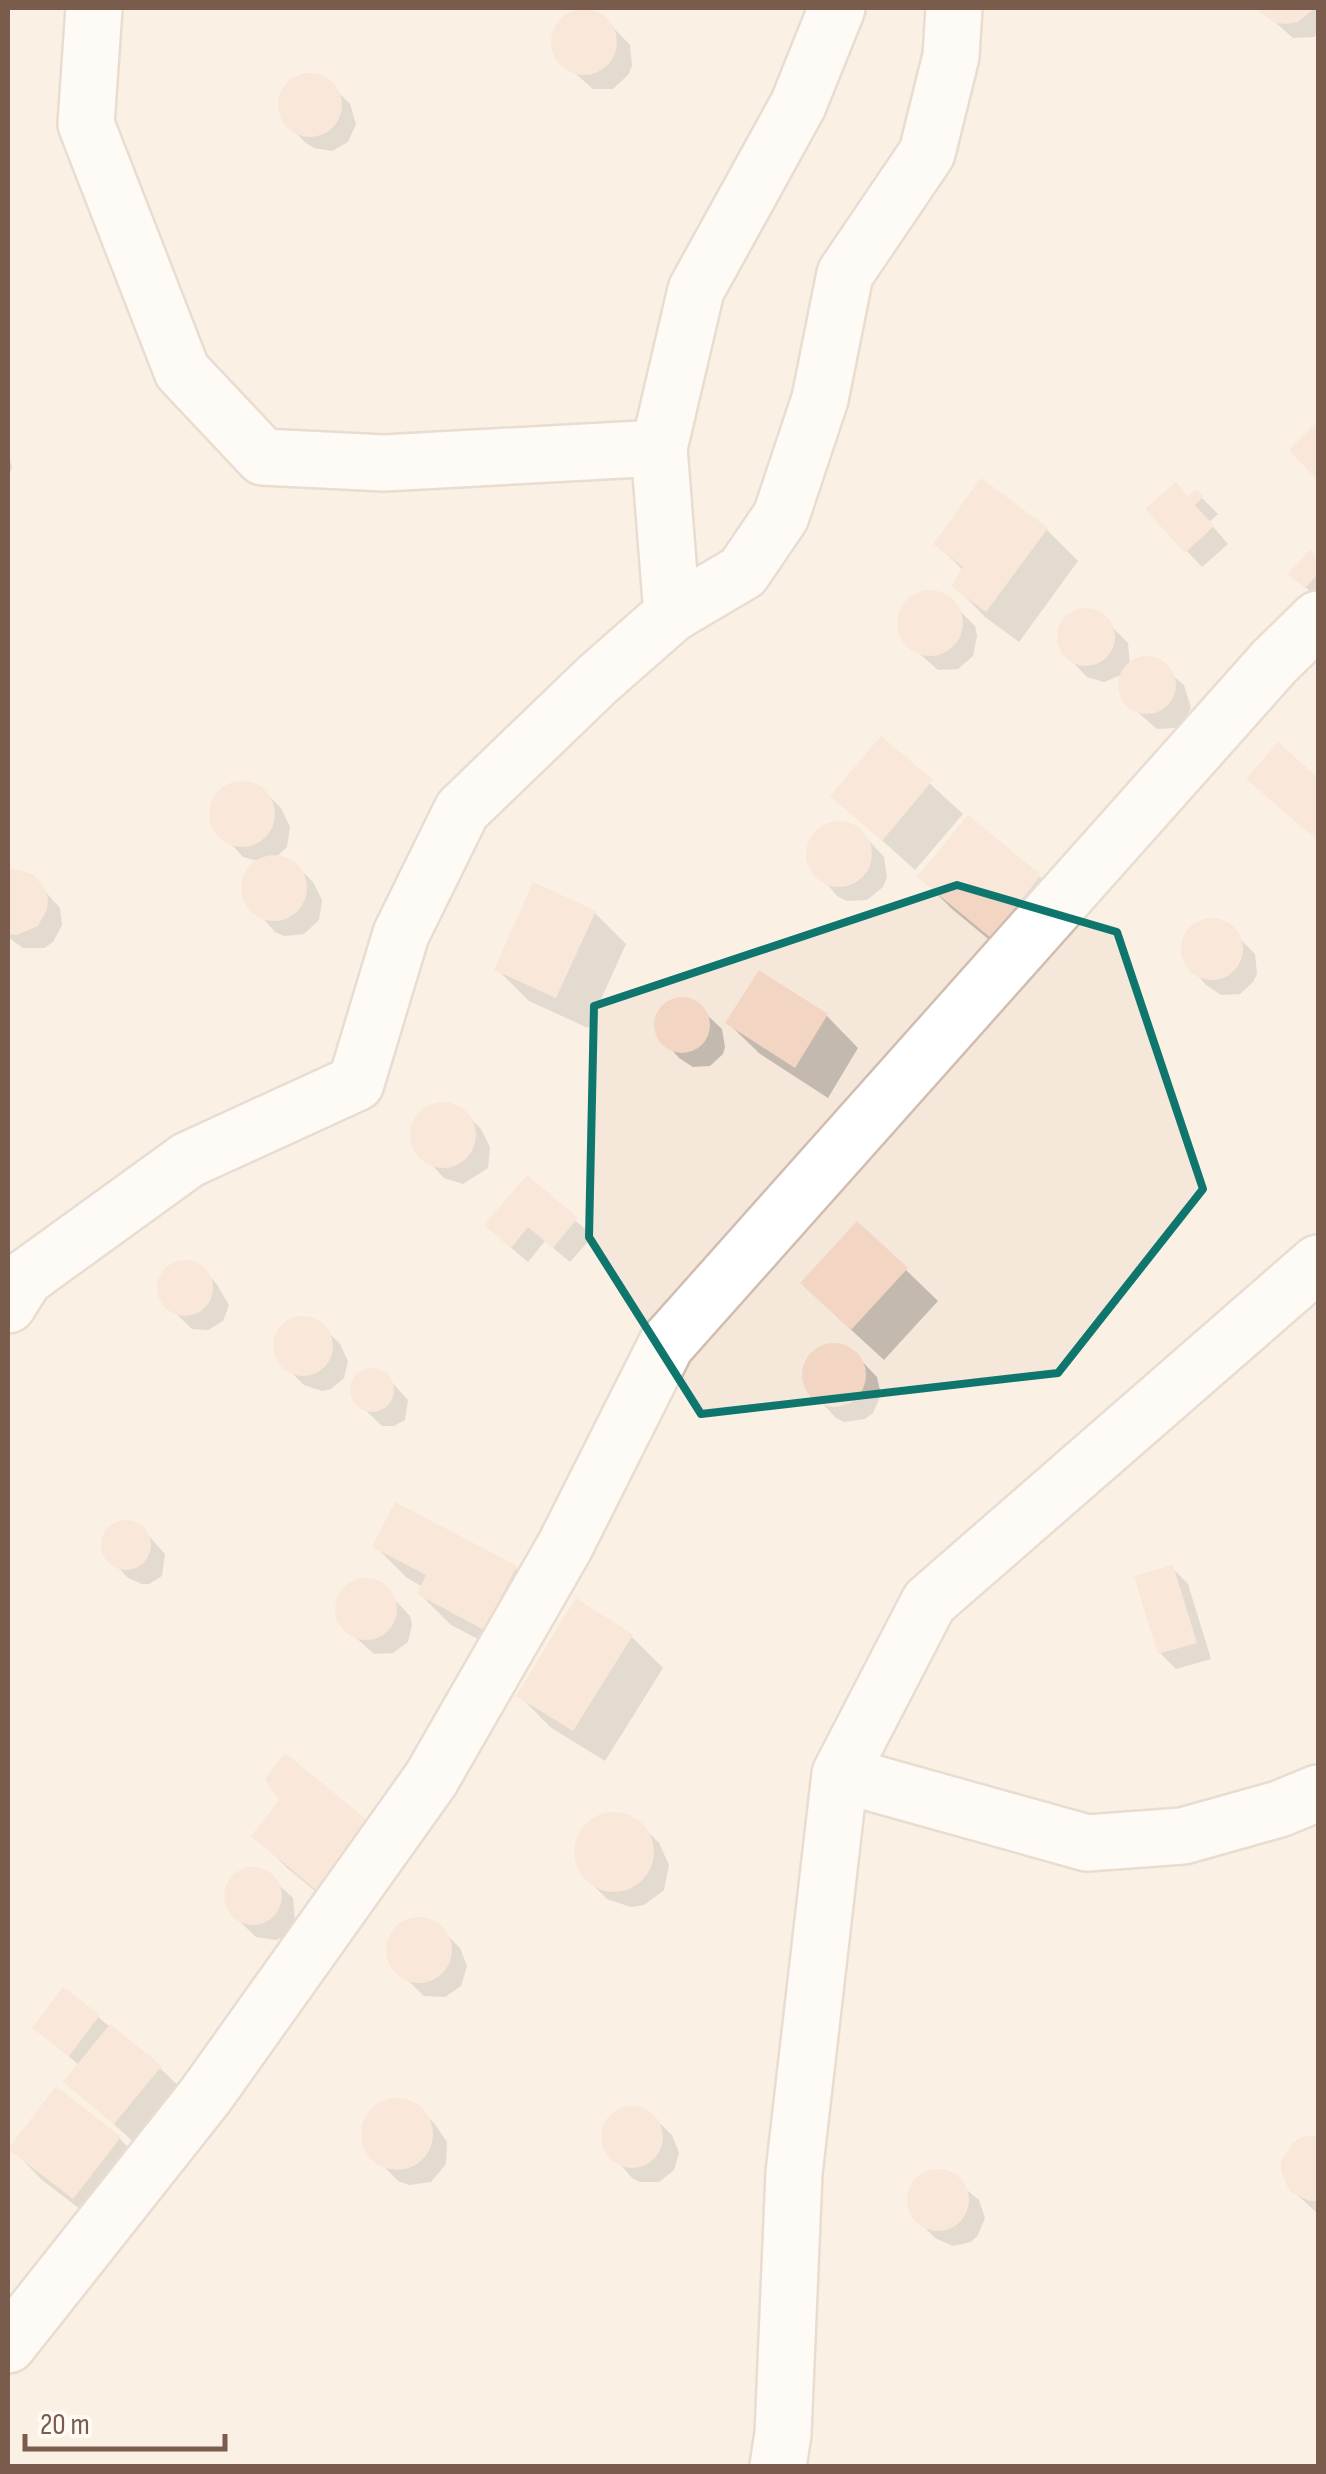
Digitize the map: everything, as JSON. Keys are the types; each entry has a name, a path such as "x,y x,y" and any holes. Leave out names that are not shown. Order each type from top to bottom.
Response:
{"street":[{"path":"94,8 86,124 182,371 264,457 384,463 659,448"},
{"path":"672,614 659,448 696,290 798,105 837,8"},
{"path":"8,1305 25,1278 188,1160 356,1083 401,934 462,810 598,678 672,614 743,572 781,516 820,399 845,274 927,153 951,56 954,8"},
{"path":"8,2345 206,2094 431,1778 565,1546 666,1345 1275,661 1318,620"},
{"path":"778,2466 784,2434 794,2173 840,1774 930,1602 1318,1262"},
{"path":"840,1774 1087,1843 1184,1836 1279,1809 1318,1793"}],"highlighted area":[{"path":"957,885 1117,932 1203,1189 1058,1373 701,1414 589,1237 594,1006"}],"shaded area":[{"path":"8,8 1318,8 1318,2466 8,2466"}],"building":[{"path":"1255,8 1315,8 1298,22 1287,24 1275,23"},
{"path":"584,9 597,11 607,19 615,29 615,55 607,65 597,73 584,75 571,73 561,65 553,55 551,42 553,29 561,19 571,11"},
{"path":"310,73 332,83 342,105 332,127 310,137 288,127 278,105 288,83"},
{"path":"1318,421 1318,481 1289,450"},
{"path":"981,478 1048,528 986,612 951,586 963,567 933,544"},
{"path":"1176,482 1188,496 1196,489 1204,496 1195,505 1214,526 1185,553 1145,509"},
{"path":"1310,550 1318,557 1318,574 1305,588 1288,574"},
{"path":"930,590 943,592 953,600 961,610 961,636 953,646 943,654 930,656 917,654 907,646 899,636 897,623 899,610 907,600 917,592"},
{"path":"1086,608 1107,616 1115,637 1107,658 1086,666 1065,658 1057,637 1065,616"},
{"path":"1147,656 1168,664 1176,685 1168,706 1147,714 1126,706 1118,685 1126,664"},
{"path":"881,736 933,780 882,841 830,796"},
{"path":"1278,742 1318,778 1317,840 1246,779"},
{"path":"242,781 266,790 275,814 266,838 242,847 218,838 209,814 218,790"},
{"path":"968,815 1041,875 991,938 917,877"},
{"path":"839,821 852,823 862,831 870,841 870,867 862,877 852,885 839,887 826,885 816,877 808,867 806,854 808,841 816,831 826,823"},
{"path":"274,855 298,864 307,888 298,912 274,921 250,912 241,888 250,864"},
{"path":"8,870 33,874 48,899 38,926 17,935 8,934"},
{"path":"533,882 596,911 556,998 494,970"},
{"path":"1212,918 1234,927 1243,949 1234,971 1212,980 1190,971 1181,949 1190,927"},
{"path":"759,970 828,1014 795,1068 725,1023"},
{"path":"682,997 702,1005 710,1025 702,1045 682,1053 662,1045 654,1025 662,1005"},
{"path":"443,1102 467,1111 476,1135 467,1159 443,1168 419,1159 410,1135 419,1111"},
{"path":"527,1175 578,1218 553,1248 528,1227 511,1248 484,1225"},
{"path":"857,1221 908,1268 851,1330 800,1283"},
{"path":"185,1260 205,1268 213,1288 205,1308 185,1316 165,1308 157,1288 165,1268"},
{"path":"303,1316 324,1325 333,1346 324,1367 303,1376 282,1367 273,1346 282,1325"},
{"path":"834,1343 857,1352 866,1375 857,1398 834,1407 811,1398 802,1375 811,1352"},
{"path":"372,1368 388,1374 394,1390 388,1406 372,1412 356,1406 350,1390 356,1374"},
{"path":"395,1502 517,1566 484,1630 417,1594 426,1575 372,1547"},
{"path":"126,1520 144,1527 151,1545 144,1563 126,1570 108,1563 101,1545 108,1527"},
{"path":"1173,1565 1197,1643 1158,1654 1134,1576"},
{"path":"366,1578 388,1587 397,1609 388,1631 366,1640 344,1631 335,1609 344,1587"},
{"path":"576,1598 633,1635 573,1731 516,1696"},
{"path":"285,1753 371,1823 316,1890 251,1836 279,1800 265,1779"},
{"path":"614,1812 629,1815 642,1824 651,1837 651,1867 642,1880 629,1889 614,1892 599,1889 586,1880 577,1867 574,1852 577,1837 586,1824 599,1815"},
{"path":"253,1867 274,1875 282,1896 274,1917 253,1925 232,1917 224,1896 232,1875"},
{"path":"419,1917 432,1919 442,1927 450,1937 450,1963 442,1973 432,1981 419,1983 406,1981 396,1973 388,1963 386,1950 388,1937 396,1927 406,1919"},
{"path":"63,1987 100,2015 69,2056 32,2028"},
{"path":"110,2024 162,2066 114,2124 63,2082"},
{"path":"56,2086 121,2137 73,2199 8,2149"},
{"path":"397,2098 411,2100 423,2108 431,2120 431,2148 423,2160 411,2168 397,2170 383,2168 371,2160 363,2148 361,2134 363,2120 371,2108 383,2100"},
{"path":"632,2106 654,2115 663,2137 654,2159 632,2168 610,2159 601,2137 610,2115"},
{"path":"1318,2135 1318,2201 1310,2201 1290,2192 1281,2172 1281,2161 1293,2143"},
{"path":"938,2169 960,2178 969,2200 960,2222 938,2231 916,2222 907,2200 916,2178"}]}
